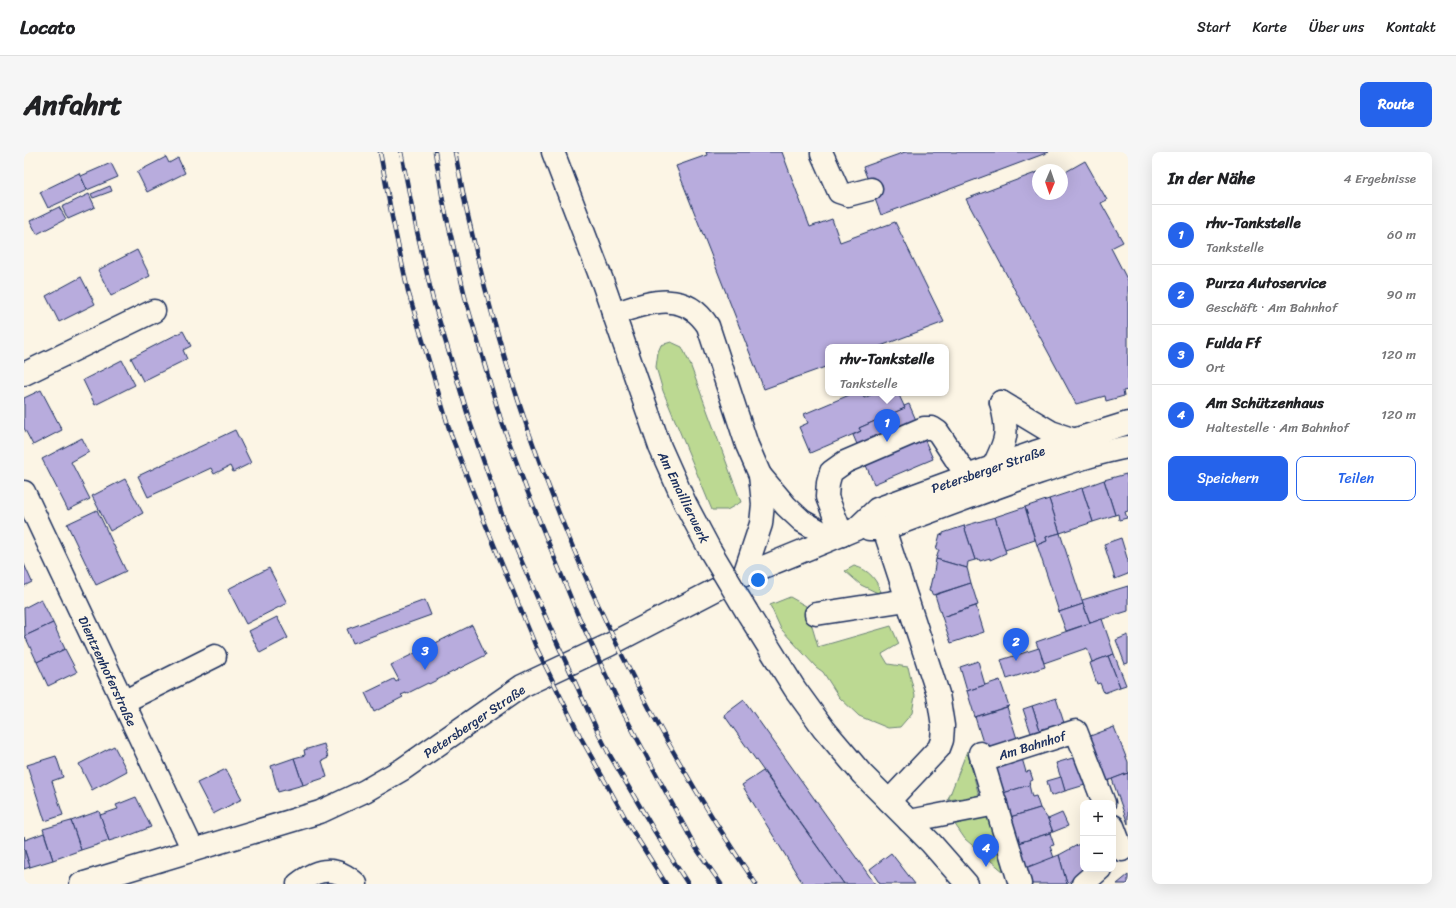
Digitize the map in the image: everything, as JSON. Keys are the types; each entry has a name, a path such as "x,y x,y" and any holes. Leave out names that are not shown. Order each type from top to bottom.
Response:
{"main road":[{"name":"Am Emaillierwerk","path":"553,152 600,275 660,448 685,503 710,550 795,689 824,729 862,774 889,801"},
{"path":"824,153 839,192 848,195 871,189"},
{"path":"613,314 652,303 676,302 690,308 701,317 708,326 741,427 760,475 763,504 761,524 744,575"},
{"path":"24,374 154,311"},
{"path":"993,467 1004,443 1006,433 1006,423 1001,402 1051,432 1075,440"},
{"name":"Petersberger Straße","path":"81,884 320,812 365,791 414,762 522,686 609,645 744,575 843,534 877,510 993,467 1128,424"},
{"path":"843,534 827,497 828,483 831,472 845,462 924,428 932,428 938,432 968,476"},
{"name":"Petersberger Straße","path":"843,534 884,529 1040,472 1087,457 1128,447"},
{"path":"760,475 786,506 802,521 843,534"},
{"name":"Dientzenhoferstraße","path":"24,492 193,850"},
{"path":"884,529 938,694 944,726 942,740 934,755 889,801 931,843 967,884"},
{"path":"816,614 907,600"},
{"path":"123,702 216,656"},
{"name":"Am Bahnhof","path":"1020,884 981,757 1076,731 1103,800"},
{"path":"909,821 996,804"},
{"path":"1116,835 1121,851"},
{"path":"298,884 308,876 330,870 342,874 355,884"},
{"path":"1083,884 1097,872"}],"green space":[{"path":"671,342 682,347 690,364 741,502 727,510 712,510 663,391 656,367 658,352 661,345"},
{"path":"854,566 864,570 872,576 882,595 861,585 845,571"},
{"path":"790,597 806,606 818,647 891,626 899,644 882,654 888,664 908,667 915,696 912,713 900,727 888,728 859,716 839,697 823,672 816,667 781,629 770,605"},
{"path":"967,751 979,796 948,800"},
{"path":"988,815 1004,872 965,839 954,823"}],"building":[{"path":"706,152 782,152 810,227 832,219 840,242 895,222 944,322 886,344 825,344 825,367 764,389 676,166 707,155"},
{"path":"905,152 1049,152 881,215 863,167"},
{"path":"166,157 169,163 178,158 185,173 147,192 137,172"},
{"path":"1085,161 1107,200 1101,203 1123,242 1111,248 1128,281 1128,390 1123,391 1124,396 1106,401 1105,396 1076,404 966,199 1032,174 1032,200 1068,200 1068,171"},
{"path":"111,163 118,177 87,190 81,176"},
{"path":"79,173 87,190 48,208 40,192"},
{"path":"110,186 112,191 93,198 91,194"},
{"path":"89,194 95,207 68,219 62,207"},
{"path":"59,207 66,219 37,234 30,221"},
{"path":"137,250 150,276 111,296 98,270"},
{"path":"81,277 95,304 59,322 46,296"},
{"path":"183,331 191,346 183,350 187,359 143,381 131,358"},
{"path":"122,360 135,385 95,405 83,380"},
{"path":"41,390 62,430 33,445 24,428 24,398"},
{"path":"847,396 863,396 864,398 868,396 899,396 905,408 859,428 861,431 810,453 799,427 808,423 804,414"},
{"path":"909,404 933,459 874,484 853,435 861,431 859,428 905,408 904,406"},
{"path":"235,430 251,463 233,472 230,466 214,474 211,468 148,497 138,476"},
{"path":"82,438 89,452 71,462 90,499 68,510 42,459"},
{"path":"1126,474 1128,482 1128,511 1125,512 1127,518 1119,520 1118,514 1115,515 1104,480"},
{"path":"125,479 143,513 110,531 92,496"},
{"path":"1104,480 1115,515 1093,522 1082,488"},
{"path":"1082,488 1093,522 1060,533 1049,499"},
{"path":"1049,499 1060,533 1046,537 1047,541 1037,545 1025,507"},
{"path":"1025,507 1035,540 1005,550 995,517"},
{"path":"97,510 126,571 96,585 67,524"},
{"path":"995,517 1006,553 990,560 990,558 980,561 979,559 975,560 964,526"},
{"path":"964,526 975,560 968,562 967,568 936,559 939,550 936,550 940,534 943,535 943,533"},
{"path":"1060,533 1083,604 1059,612 1037,545 1047,541 1046,537"},
{"path":"1121,538 1128,561 1128,574 1115,579 1104,544"},
{"path":"936,559 967,568 971,583 933,595 929,591"},
{"path":"24,564 32,582 24,586"},
{"path":"269,568 287,603 246,624 228,589"},
{"path":"971,583 978,605 942,617 935,595"},
{"path":"1128,586 1128,611 1090,623 1082,600"},
{"path":"41,599 53,623 25,636 24,608"},
{"path":"425,600 431,615 353,643 347,629"},
{"path":"1083,604 1090,623 1066,631 1059,612"},
{"path":"976,606 984,632 951,643 942,617"},
{"path":"277,617 288,638 260,653 249,631"},
{"path":"1102,619 1114,654 1092,662 1087,648 1044,663 1036,642"},
{"path":"53,623 65,649 37,662 25,636"},
{"path":"472,625 486,655 429,684 428,683 401,695 403,697 374,712 365,693 394,679 396,682 399,680 391,665"},
{"path":"1128,635 1128,663 1125,664 1116,640"},
{"path":"1039,648 1045,667 1007,679 1001,660"},
{"path":"65,649 77,672 48,686 37,662"},
{"path":"1114,654 1126,685 1120,687 1108,656"},
{"path":"1108,656 1120,687 1104,693 1100,683 1097,684 1090,663"},
{"path":"978,661 985,685 967,691 960,667"},
{"path":"1000,680 1009,706 975,717 967,691"},
{"path":"1056,698 1065,726 1041,733 1032,706"},
{"path":"744,700 875,884 844,884 724,715"},
{"path":"1032,706 1041,733 1032,736 1023,709"},
{"path":"1007,707 1018,742 986,752 975,717"},
{"path":"1114,727 1128,762 1128,773 1102,783 1085,738"},
{"path":"324,744 328,758 322,761 327,777 303,785 294,758 305,755 304,750"},
{"path":"114,746 127,771 92,790 79,764"},
{"path":"1021,755 1026,772 1030,771 1033,780 1029,782 1030,785 1000,794 991,765"},
{"path":"56,756 63,777 52,781 63,815 45,821 27,765"},
{"path":"1076,757 1085,785 1065,791 1056,763"},
{"path":"294,758 303,785 278,792 271,766"},
{"path":"226,769 242,799 213,814 197,783"},
{"path":"763,771 844,884 804,884 800,879 742,785"},
{"path":"1128,773 1128,824 1112,779"},
{"path":"1061,777 1065,791 1051,796 1047,781"},
{"path":"1029,785 1032,797 1036,796 1040,808 1007,818 1000,794"},
{"path":"136,797 151,827 123,838 109,841 100,815 118,809 116,805"},
{"path":"1040,808 1048,819 1053,832 1015,844 1007,818"},
{"path":"99,811 109,841 81,850 71,821"},
{"path":"1062,813 1068,826 1053,832 1048,819"},
{"path":"71,821 81,850 53,860 43,829"},
{"path":"44,833 53,860 30,867 24,848 24,836 25,840"},
{"path":"1050,833 1054,845 1050,846 1054,858 1023,869 1015,844"},
{"path":"1080,844 1080,872 1081,872 1067,884 1059,855"},
{"path":"24,848 30,867 24,869"},
{"path":"891,853 915,884 880,884 870,869"},
{"path":"1059,855 1067,884 1028,884 1023,869"},
{"path":"1128,875 1128,884 1117,884"}],"railway":[{"path":"380,152 408,291 451,435 483,518 536,647 581,738 632,830 666,884"},
{"path":"401,152 433,300 470,422 505,523 553,634 608,752 655,832 688,884"},
{"path":"435,152 443,201 466,301 500,417 526,488 577,613 624,714 696,848 721,884"},
{"path":"455,152 476,249 501,346 532,441 567,534 608,625 652,714 702,800 756,884"}],"place":[{"name":"rhv-Tankstelle","path":"887,442"},
{"name":"Purza Autoservice","path":"1016,661"},
{"name":"Fulda Ff","path":"425,670"},
{"name":"Am Schützenhaus","path":"986,867"}]}
